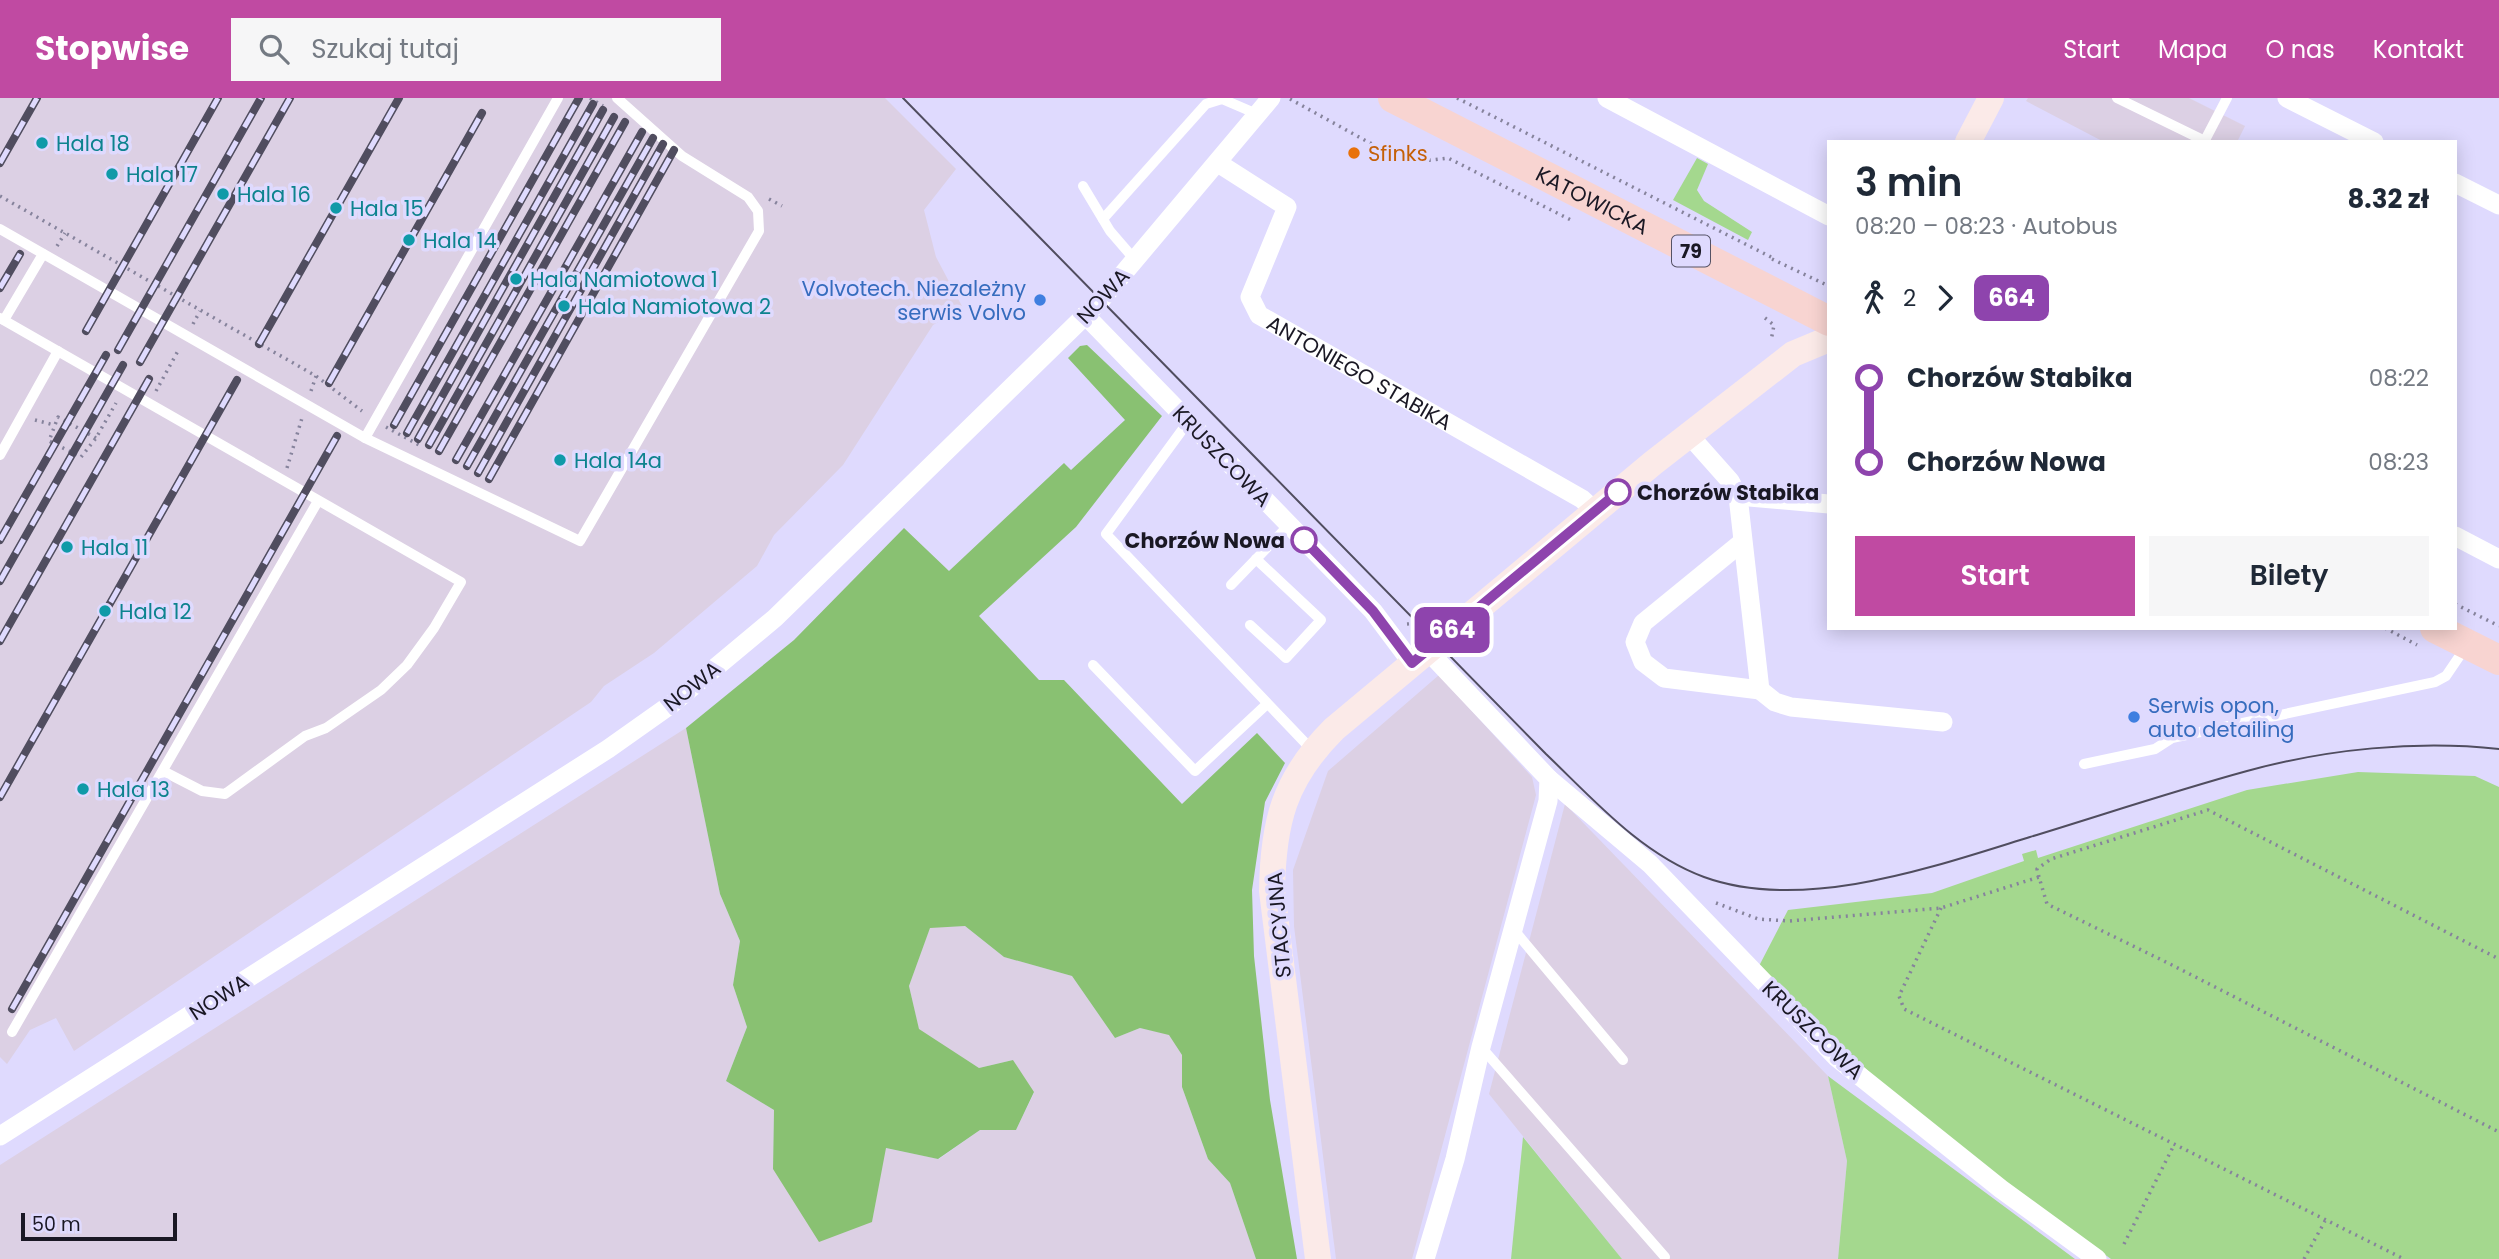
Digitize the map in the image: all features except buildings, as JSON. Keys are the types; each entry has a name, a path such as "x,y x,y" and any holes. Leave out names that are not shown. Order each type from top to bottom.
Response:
{"main road":[{"name":"KATOWICKA","path":"1393,98 1827,320"},
{"path":"2439,630 2499,660"}],"street":[{"name":"NOWA","path":"0,1136 608,749 673,703 775,618 1085,315 1136,260 1270,98"},
{"path":"1606,98 1827,215"},
{"path":"1969,140 1991,98"},
{"path":"2287,98 2370,140"},
{"name":"ANTONIEGO STABIKA","path":"1218,163 1287,206 1250,297 1259,315 1581,499 1595,511"},
{"path":"2457,184 2499,205"},
{"name":"KRUSZCOWA","path":"1085,315 1419,657 1549,779 1650,864 1836,1056 2001,1189 2096,1259"},
{"path":"1419,657 1595,511 1793,354 1827,340"},
{"path":"1690,436 1730,481 1738,496 1741,543 1760,690"},
{"path":"1738,496 1827,504"},
{"path":"2457,538 2499,559"},
{"path":"1741,543 1643,623 1635,642 1643,662 1655,673 1664,678 1760,690 1775,702 1791,707 1943,722"},
{"name":"STACYJNA","path":"1318,1259 1272,891 1273,847 1281,807 1313,751 1419,657"},
{"path":"1425,1259 1455,1159 1481,1048 1548,801 1549,779"}],"lane":[{"path":"365,438 558,98"},
{"path":"0,229 365,438 580,541 759,232 758,211 748,197 682,156 617,98"},
{"path":"2117,98 2202,140"},
{"path":"2205,140 2227,98"},
{"path":"1103,219 1206,104 1222,99 1257,114"},
{"path":"1083,186 1103,219 1136,260"},
{"path":"43,254 2,319 461,582 434,628 407,665 381,690 326,728 305,736 225,794 202,790 163,771"},
{"path":"0,455 58,351"},
{"path":"1188,422 1107,534 1313,751"},
{"path":"12,1032 318,501"},
{"path":"1231,585 1289,525"},
{"path":"1250,625 1286,658 1321,620 1256,559"},
{"path":"2084,764 2155,749 2172,738 2435,682 2446,676 2467,644"},
{"path":"1093,665 1195,771 1267,704"},
{"path":"1514,930 1623,1060"},
{"path":"1481,1048 1665,1257"}],"path":[{"path":"1288,98 1368,142 1415,162 1448,158 1579,223"},
{"path":"1457,98 1773,258"},
{"path":"0,197 316,376 373,419"},
{"path":"188,333 201,311"},
{"path":"1758,315 1774,325 1774,337 1769,344"},
{"path":"151,400 182,344"},
{"path":"308,401 316,376"},
{"path":"96,438 58,417 49,441 81,457 96,438 119,398"},
{"path":"284,476 304,414"},
{"path":"385,426 421,446"},
{"path":"2457,605 2499,626"},
{"path":"1400,621 1413,625 1429,621"},
{"path":"2499,959 2208,810 2051,859 2036,869 2047,904 2499,1132"},
{"path":"1715,902 1758,919 1789,921 1941,908 2039,877"},
{"path":"1941,908 1899,996 1904,1009 2404,1259"},
{"path":"2124,1244 2174,1145"},
{"path":"2304,1259 2325,1221"}],"shaded area":[{"path":"0,98 885,98 956,169 924,210 936,257 963,308 933,325 843,465 774,535 757,566 654,653 604,686 591,702 74,1051 56,1018 30,1030 7,1064 0,1057"},
{"path":"2028,98 2189,98 2245,126 2238,140 2100,140 2026,101"},
{"path":"1439,675 1532,777 1536,795 1412,1259 1336,1259 1294,926 1293,870 1328,771"},
{"path":"686,728 720,894 740,941 733,985 747,1027 726,1081 774,1110 773,1169 872,1222 885,1148 939,1159 980,1130 1016,1130 1034,1093 1013,1060 979,1068 919,1030 909,986 930,927 965,926 1004,957 1072,976 1115,1038 1140,1028 1169,1034 1182,1055 1182,1087 1208,1159 1230,1183 1256,1259 0,1259 0,1165"},
{"path":"1565,804 1828,1076 1847,1161 1838,1259 1622,1259 1489,1094"}],"green space":[{"path":"1697,158 1708,164 1697,190 1704,201 1752,232 1748,240 1673,200"},
{"path":"1087,345 1162,416 1076,527 979,616 1039,680 1064,680 1182,804 1257,733 1285,763 1265,802 1252,890 1254,956 1270,1100 1297,1259 1256,1259 1230,1183 1208,1159 1182,1087 1182,1055 1169,1035 1140,1028 1115,1038 1072,976 1004,957 965,926 930,928 909,986 919,1029 979,1068 1013,1060 1034,1092 1016,1130 980,1130 938,1159 886,1148 872,1222 819,1242 773,1169 774,1110 726,1081 747,1027 733,985 740,941 720,894 686,728 794,640 904,528 949,571 1064,463 1071,470 1125,420 1068,358 1080,346"},
{"path":"2358,772 2475,776 2499,787 2499,1259 2111,1259 1918,1119 1759,966 1788,910 1932,893 2024,861 2022,854 2036,850 2038,858 2247,790"},
{"path":"1828,1076 2075,1259 1838,1259 1847,1161"},
{"path":"1523,1137 1622,1259 1511,1259"}],"tram line":[{"path":"903,98 1546,754 1639,840 1681,867 1704,877 1742,887 1783,890 1868,882 1952,861 2277,763 2372,748 2468,746 2499,749"}],"railway":[{"path":"0,163 37,98"},
{"path":"86,331 218,98"},
{"path":"118,350 261,98"},
{"path":"140,362 290,98"},
{"path":"259,344 399,98"},
{"path":"394,425 579,98"},
{"path":"407,433 593,104"},
{"path":"418,439 603,110"},
{"path":"329,383 482,113"},
{"path":"429,445 614,117"},
{"path":"439,451 625,122"},
{"path":"456,460 642,132"},
{"path":"467,466 653,138"},
{"path":"478,473 663,144"},
{"path":"489,479 674,150"},
{"path":"0,288 20,254"},
{"path":"0,540 106,355"},
{"path":"0,581 123,365"},
{"path":"0,641 149,379"},
{"path":"0,797 237,380"},
{"path":"12,1009 337,436"}],"bus line":[{"name":"664","path":"1304,540 1373,611 1412,663 1618,492"}],"place":[{"name":"Hala 18","path":"42,143"},
{"name":"Sfinks","path":"1354,153"},
{"name":"Hala 17","path":"112,174"},
{"name":"Hala 16","path":"223,194"},
{"name":"Hala 15","path":"336,208"},
{"name":"Hala 14","path":"409,240"},
{"name":"Hala Namiotowa 1","path":"516,279"},
{"name":"Volvotech. Niezależny serwis Volvo","path":"1040,300"},
{"name":"Hala Namiotowa 2","path":"564,306"},
{"name":"Hala 14a","path":"560,460"},
{"name":"Chorzów Stabika","path":"1618,492"},
{"name":"Chorzów Nowa","path":"1304,540"},
{"name":"Hala 11","path":"67,547"},
{"name":"Hala 12","path":"105,611"},
{"name":"Serwis opon, auto detailing","path":"2134,717"},
{"name":"Hala 13","path":"83,789"}]}
